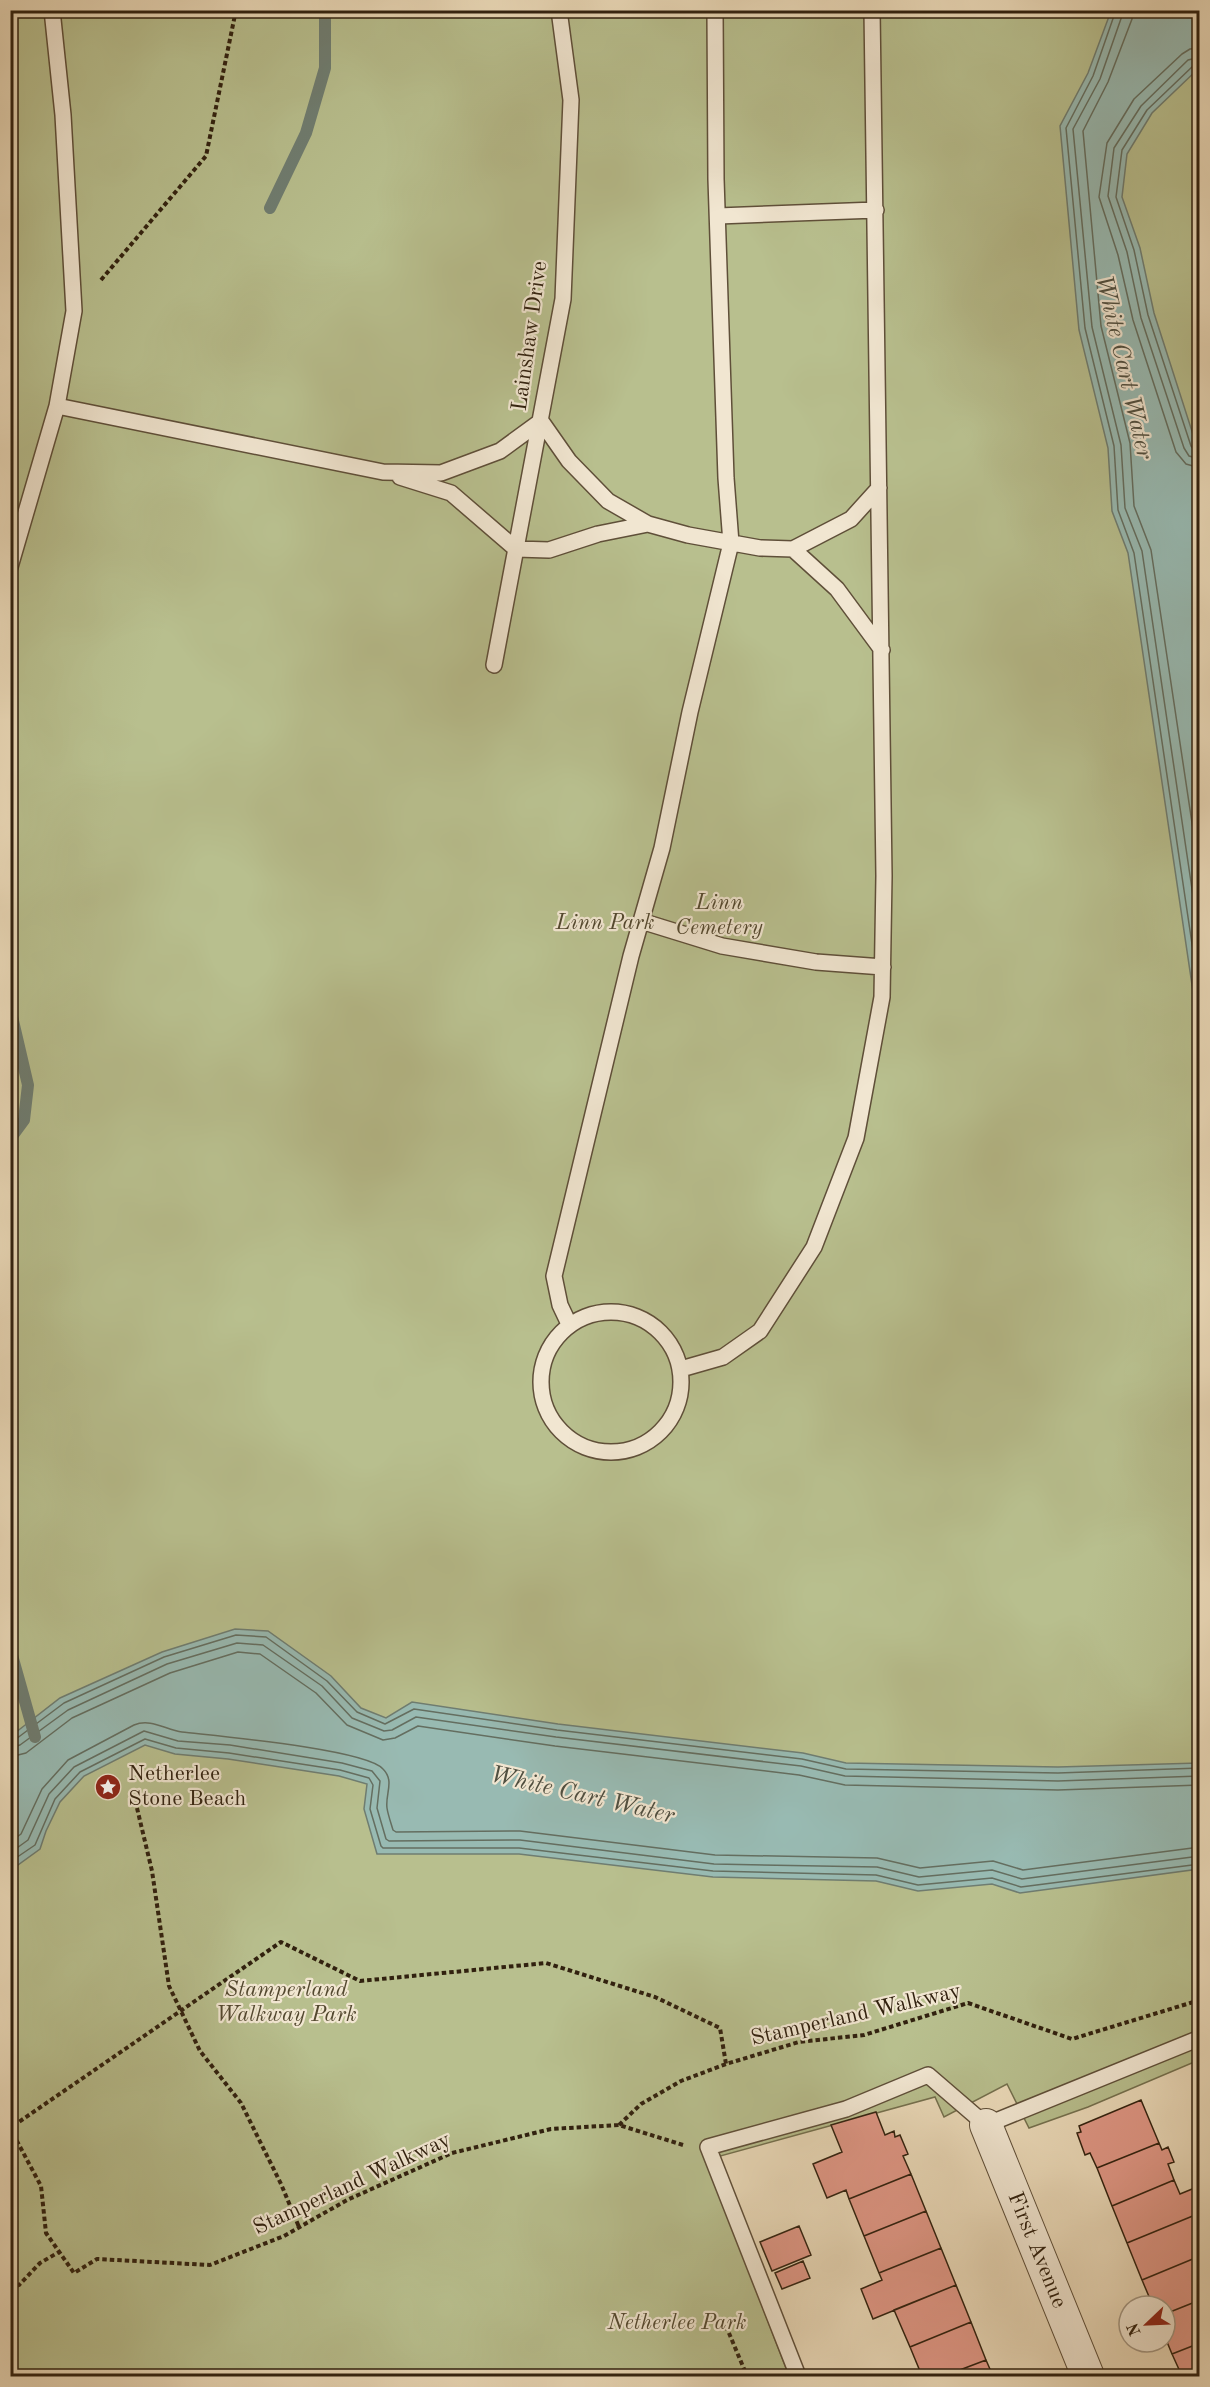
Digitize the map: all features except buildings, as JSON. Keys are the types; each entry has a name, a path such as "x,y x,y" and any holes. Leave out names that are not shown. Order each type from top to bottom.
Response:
{"street":[{"name":"First Avenue","path":"986,2125 1088,2376"}],"lane":[{"path":"10,567 57,406 74,311 63,115 52,10"},
{"name":"Lainshaw Drive","path":"494,664 542,421 563,299 570,100 559,10"},
{"path":"569,1324 560,1305 554,1276 641,921 662,848 690,712 731,543 726,478 718,216 715,10"},
{"path":"681,1369 723,1357 760,1332 814,1246 856,1138 882,997 885,876 872,10"},
{"path":"718,216 876,210"},
{"path":"57,406 383,472 451,493 516,549 549,550 598,534 648,524"},
{"path":"383,472 441,473 500,451 542,421 569,462 608,501 648,524 688,535 760,548 793,549 851,519 879,488"},
{"path":"793,549 837,589 882,650"},
{"path":"641,921 722,946 816,963 883,967"},
{"path":"614,1311 637,1316 658,1328 673,1346 681,1369 681,1393 674,1415 660,1434 641,1446 619,1452 596,1451 575,1443 557,1428 546,1408 540,1386 543,1363 549,1349 553,1341 569,1324 590,1314 614,1311"},
{"path":"798,2376 708,2147 846,2109 928,2075 986,2125 1200,2038"}],"path":[{"path":"74,311 206,156 236,10"},
{"path":"137,1808 152,1871 169,1986 200,2051 241,2103 281,2184 299,2227"},
{"name":"Stamperland Walkway","path":"708,2147 693,2148 619,2126 551,2128 452,2153 347,2200 284,2236 210,2265 97,2259 74,2273 46,2233 41,2186 10,2128 281,1942 360,1981 546,1963 655,1997 720,2028 726,2064"},
{"name":"Stamperland Walkway","path":"619,2126 641,2104 681,2081 726,2064 799,2042 864,2035 968,2003 1072,2039 1200,2000"},
{"path":"10,2289 19,2285 40,2263 59,2252"},
{"path":"726,2326 747,2376"},
{"path":"10,2359 18,2376"}],"green space":[{"name":"Linn Park","path":"10,11 1199,11 1199,2060 1088,2107 1029,2128 1007,2084 944,2117 935,2097 720,2156 718,2162 708,2165 789,2376 11,2376"}],"water":[{"name":"White Cart Water","path":"1111,11 1199,11 1199,68 1152,113 1127,154 1122,197 1140,248 1154,313 1199,453 1199,1032 1128,553 1112,511 1108,448 1079,330 1060,126 1088,73"},
{"name":"White Cart Water","path":"235,1629 268,1631 331,1676 361,1708 386,1718 412,1702 558,1724 803,1753 846,1763 1058,1767 1199,1763 1199,1869 1020,1893 992,1884 918,1891 876,1881 713,1877 519,1854 377,1854 364,1809 367,1784 339,1776 228,1759 175,1754 145,1745 84,1776 60,1802 40,1849 11,1870 11,1736 60,1698 162,1652"}],"waterway":[{"path":"270,208 306,133 325,68 325,10"},
{"path":"10,1008 28,1085 24,1120 10,1139"},
{"path":"10,1648 35,1737"}],"place":[{"name":"Netherlee Stone Beach","path":"108,1787"}],"park label":[{"name":"Linn Cemetery","path":"719,916"},
{"name":"Stamperland Walkway Park","path":"286,2003"},
{"name":"Netherlee Park","path":"677,2323"}]}
